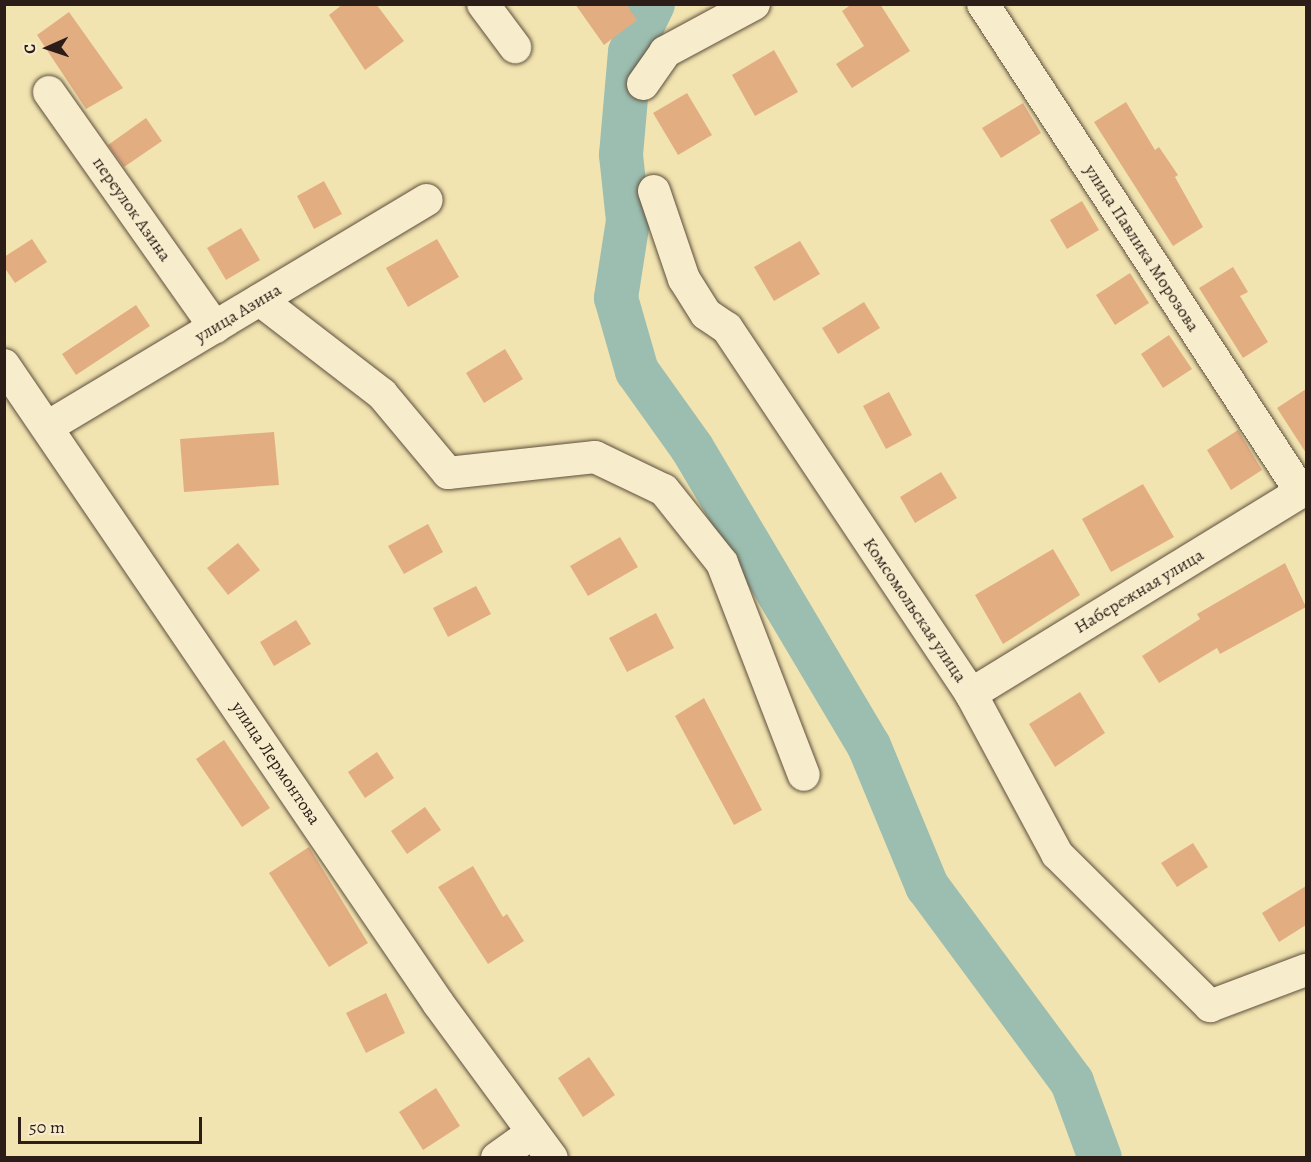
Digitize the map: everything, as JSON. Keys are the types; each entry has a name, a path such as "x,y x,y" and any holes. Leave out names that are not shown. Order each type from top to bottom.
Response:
{"street":[{"path":"483,4 515,47"},
{"path":"644,84 665,52 754,4"},
{"name":"улица Павлика Морозова","path":"983,4 1304,491"},
{"name":"переулок Азина","path":"49,92 215,327"},
{"name":"Комсомольская улица","path":"654,191 684,279 706,315 727,328 971,694 1057,854 1210,1006 1306,970"},
{"name":"улица Азина","path":"49,426 428,200"},
{"path":"260,300 382,394 448,473 595,457 664,490 722,563 804,775"},
{"name":"улица Лермонтова","path":"4,365 49,426 438,1003 552,1158"},
{"name":"Набережная улица","path":"971,694 1304,491"},
{"path":"497,1158 532,1133"}],"building":[{"path":"343,4 376,4 404,41 365,70 329,15"},
{"path":"575,4 626,4 637,20 604,45"},
{"path":"852,4 880,4 910,51 852,88 836,64 864,46 842,11"},
{"path":"69,12 123,88 86,109 37,35"},
{"path":"774,50 798,92 755,116 732,75"},
{"path":"687,93 712,135 678,155 653,113"},
{"path":"1126,102 1155,150 1159,147 1178,175 1175,177 1203,227 1173,246 1094,122"},
{"path":"1023,103 1041,133 1001,158 982,128"},
{"path":"146,118 162,141 124,167 108,145"},
{"path":"324,181 342,214 314,229 297,196"},
{"path":"1082,201 1099,230 1067,249 1050,220"},
{"path":"241,228 260,260 226,280 207,248"},
{"path":"32,239 47,262 15,283 4,267 4,257"},
{"path":"437,239 459,277 408,307 386,268"},
{"path":"800,241 820,274 774,301 754,267"},
{"path":"1233,267 1248,292 1240,296 1268,342 1243,358 1199,288"},
{"path":"1130,273 1149,303 1115,325 1096,295"},
{"path":"864,302 880,328 838,354 822,328"},
{"path":"136,305 150,326 76,375 62,354"},
{"path":"1169,335 1192,369 1163,388 1141,354"},
{"path":"505,349 523,379 484,403 466,373"},
{"path":"1306,389 1306,453 1277,408"},
{"path":"889,392 912,435 886,449 863,406"},
{"path":"1238,430 1262,470 1231,490 1207,450"},
{"path":"274,432 279,485 184,492 180,439"},
{"path":"941,472 957,498 915,523 900,497"},
{"path":"1143,484 1174,537 1111,572 1082,519"},
{"path":"428,524 443,552 404,574 388,546"},
{"path":"620,537 638,567 588,596 570,566"},
{"path":"238,543 260,570 228,595 207,568"},
{"path":"1053,549 1080,595 1003,644 975,595"},
{"path":"1285,563 1306,607 1220,654 1217,648 1159,683 1142,656 1200,619 1197,614"},
{"path":"476,586 491,614 448,637 433,608"},
{"path":"656,613 674,648 627,672 609,638"},
{"path":"296,620 311,644 274,666 260,642"},
{"path":"1080,692 1105,733 1055,767 1029,724"},
{"path":"704,698 762,810 734,825 675,716"},
{"path":"224,740 270,808 242,827 196,759"},
{"path":"377,752 394,778 365,798 348,772"},
{"path":"425,807 441,830 407,854 391,831"},
{"path":"1193,843 1208,867 1177,887 1161,863"},
{"path":"309,847 368,943 329,967 269,873"},
{"path":"473,866 503,917 507,914 524,941 488,964 438,887"},
{"path":"1306,886 1306,925 1279,942 1262,913"},
{"path":"386,993 405,1033 366,1053 346,1013"},
{"path":"589,1057 615,1095 583,1117 558,1078"},
{"path":"436,1088 460,1126 423,1150 399,1112"}],"waterway":[{"path":"653,4 630,52 621,155 628,221 616,298 637,371 692,448 869,746 927,886 1072,1082 1100,1158"}]}
